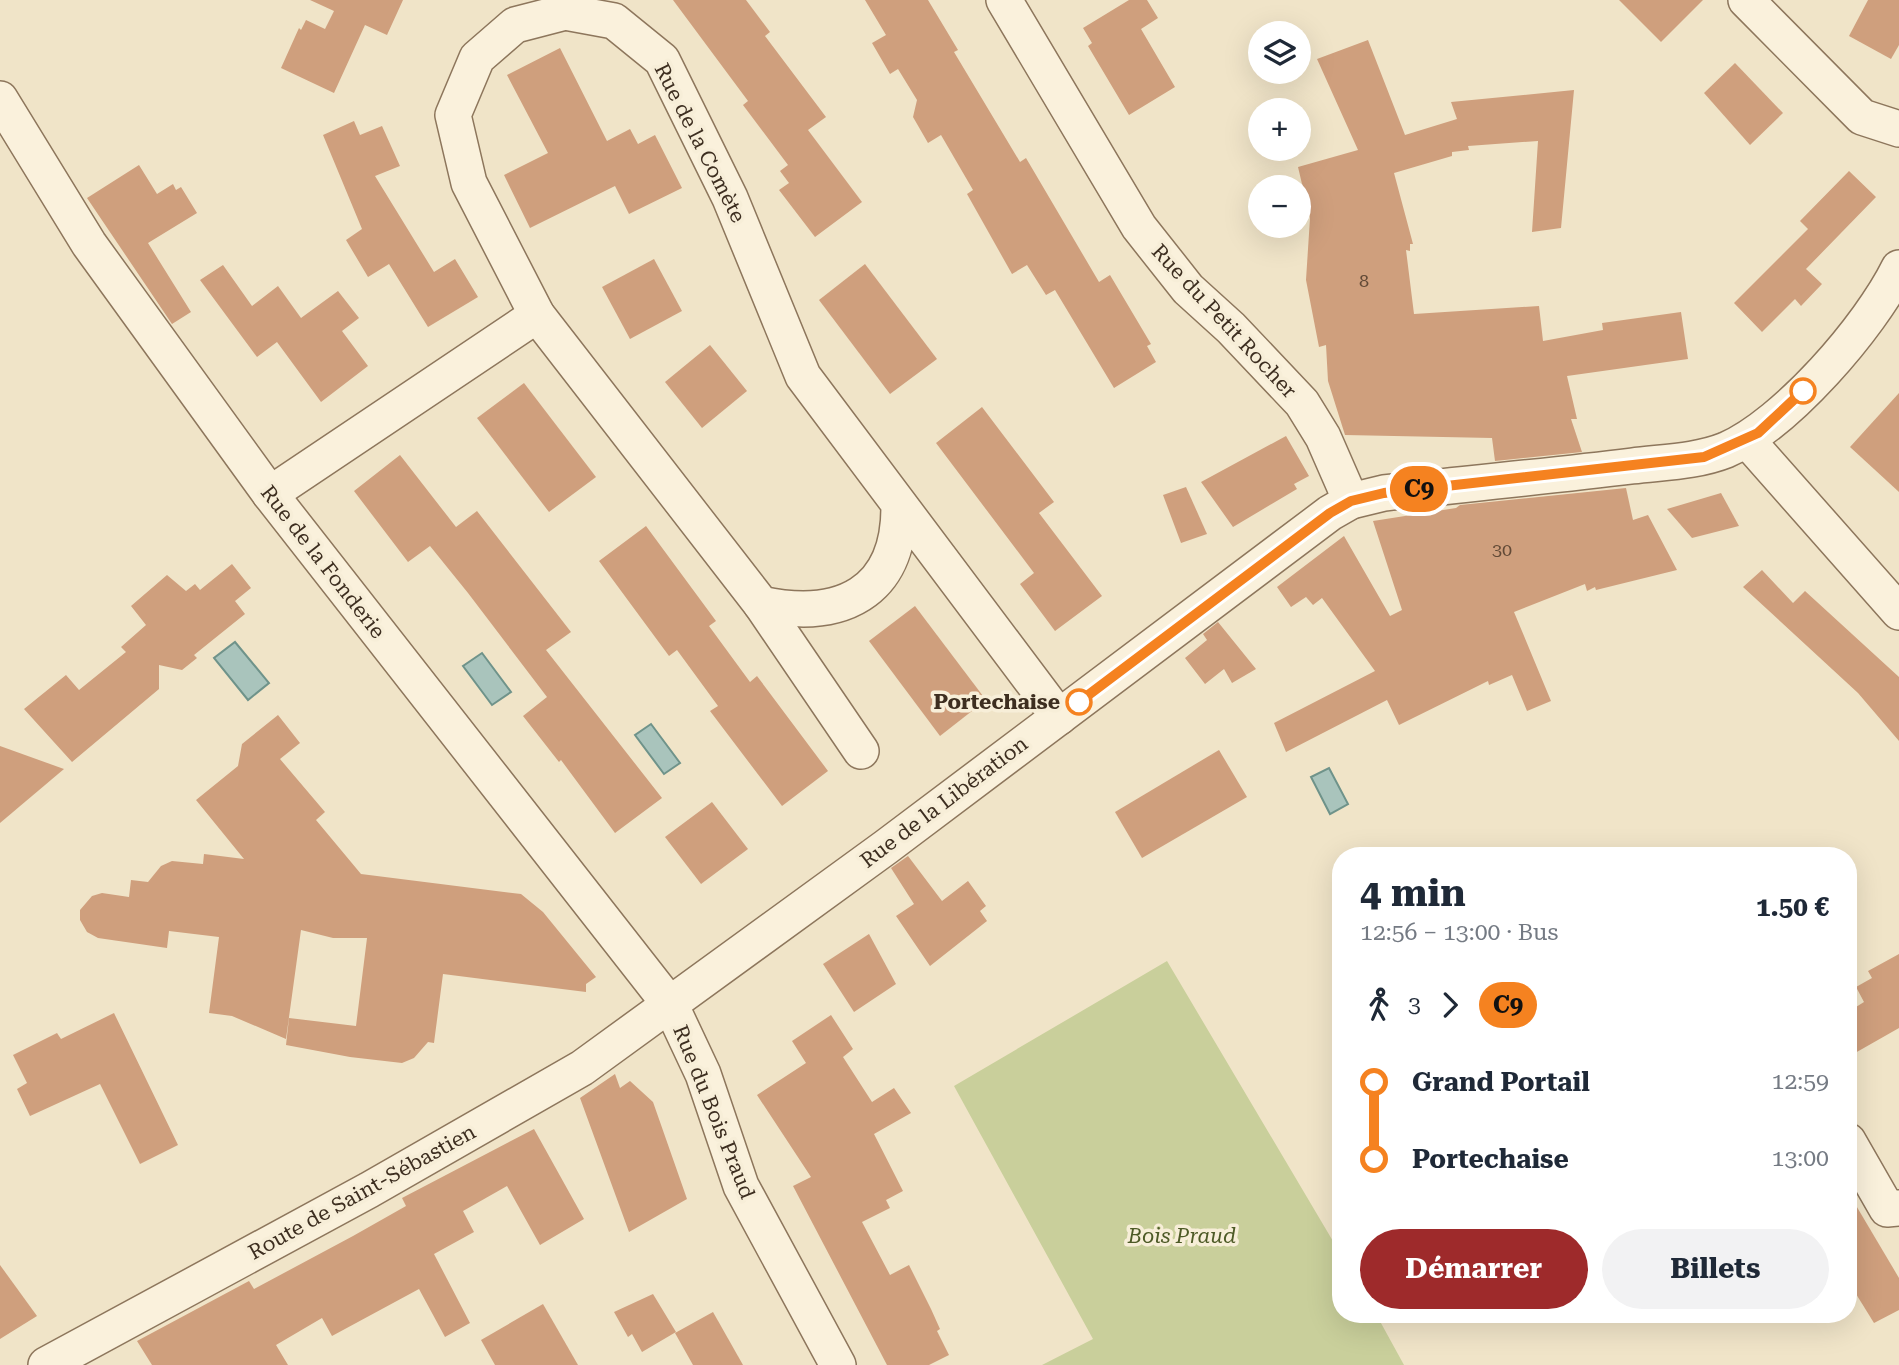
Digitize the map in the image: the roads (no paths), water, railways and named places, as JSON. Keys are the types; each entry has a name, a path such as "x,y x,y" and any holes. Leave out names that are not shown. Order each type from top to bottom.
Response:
{"street":[{"name":"Rue du Petit Rocher","path":"1004,0 1139,227 1163,261 1301,403 1323,437 1351,501"},
{"path":"1746,0 1863,117 1899,129"},
{"name":"Rue de la Comète","path":"860,751 761,604 537,315 469,183 453,115 477,58 515,25 565,12 614,22 662,60 730,198 803,376 1059,717"},
{"name":"Rue de la Fonderie","path":"0,99 89,244 270,494 671,1006"},
{"name":"Rue de la Libération","path":"671,1006 1310,528 1351,501 1384,493 1704,457 1747,440 1786,409 1837,356 1864,322 1899,268"},
{"path":"270,494 537,315"},
{"path":"1747,440 1899,612"},
{"path":"761,604 794,612 816,611 859,595 887,567 899,530 899,505"},
{"name":"Route de Saint-Sébastien","path":"46,1365 486,1124 582,1068 671,1006"},
{"name":"Rue du Bois Praud","path":"671,1006 703,1073 741,1186 838,1365"},
{"path":"1857,1156 1888,1209 1899,1208"}],"water":[{"path":"235,642 269,683 248,700 214,658"},
{"path":"482,653 511,692 492,705 463,666"},
{"path":"651,724 680,763 664,774 635,735"},
{"path":"1329,768 1348,804 1330,814 1311,777"}],"place":[{"name":"Portechaise","path":"1079,702"}],"park label":[{"name":"Bois Praud","path":"1182,1236"}]}
